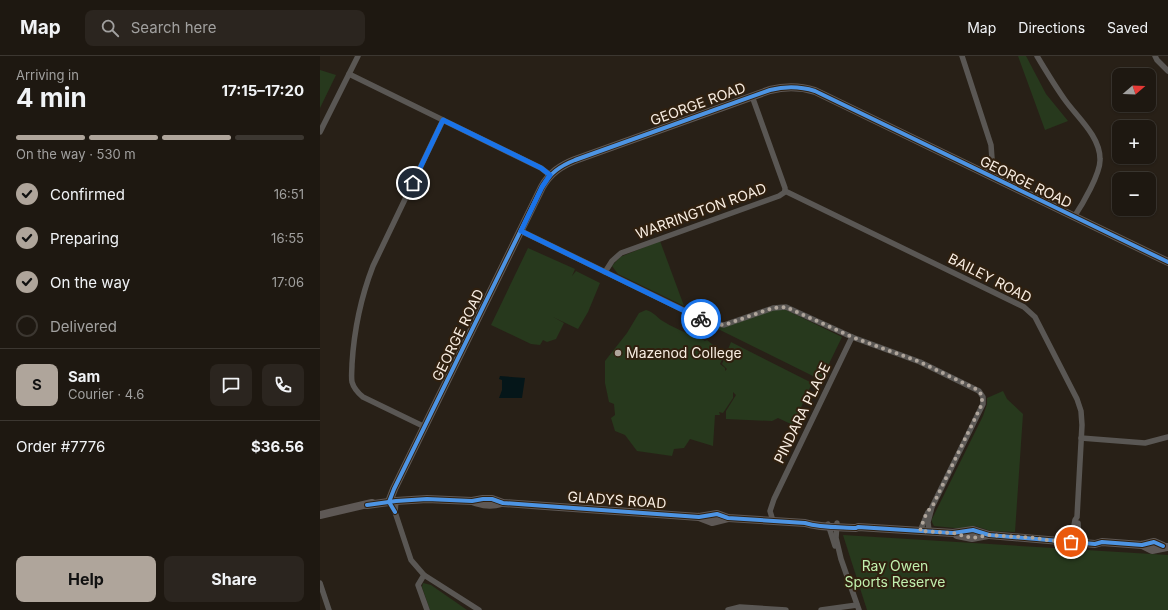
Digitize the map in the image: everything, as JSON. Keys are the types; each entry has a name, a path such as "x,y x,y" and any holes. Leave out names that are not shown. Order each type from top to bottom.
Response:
{"street":[{"path":"320,132 358,56"},
{"path":"962,56 991,146 992,159 987,175"},
{"path":"1037,56 1065,100 1090,131 1100,156 1100,166 1097,174 1074,217"},
{"path":"1155,56 1168,71"},
{"path":"349,74 541,168 550,175"},
{"name":"GEORGE ROAD","path":"393,499 396,486 542,187 550,175 564,165 582,157 752,96 784,87 809,89 1168,262"},
{"name":"WARRINGTON ROAD","path":"605,272 612,261 621,253 779,196 785,191 752,96"},
{"path":"425,427 363,397 357,392 354,388 352,379 353,350 358,321 373,266 443,120"},
{"name":"BAILEY ROAD","path":"785,191 1017,304 1032,313 1041,326 1079,403 1082,420 1075,541"},
{"path":"521,231 714,324 724,325 773,308 782,307 798,312 852,337 920,362 976,389 982,395 982,404 932,507 928,522 929,531"},
{"name":"PINDARA PLACE","path":"773,521 770,511 774,499 852,337"},
{"path":"1081,438 1145,443 1168,437"},
{"name":"GLADYS ROAD","path":"320,515 393,499 414,497 427,500 472,501 488,505 503,503 699,517 717,514 728,518 805,523 814,526 837,525 856,528 953,533 973,530 989,535 1098,544 1102,542 1142,545 1152,550 1166,547"},
{"path":"393,499 395,512 411,560 424,575 479,610"},
{"name":"PINDARA PLACE","path":"763,520 774,499"},
{"path":"920,531 928,511 932,507"},
{"path":"828,525 841,559"},
{"path":"821,610 858,607 841,559 836,538 837,525"},
{"path":"424,575 418,585 427,610"},
{"path":"320,583 329,610"},
{"path":"728,610 740,607 760,610 786,610"}],"green space":[{"path":"1018,56 1026,56 1046,94 1068,121 1045,130"},
{"path":"320,70 336,75 320,108"},
{"path":"660,241 684,306 618,274 612,266 620,257"},
{"path":"528,248 575,269 572,276 576,271 600,283 588,312 578,329 553,317 564,323 556,339 547,342 543,340 540,345 531,344 491,325"},
{"path":"780,307 842,337 821,380 714,327"},
{"path":"646,310 653,313 669,325 696,337 701,332 703,333 700,338 705,341 707,340 713,345 709,350 714,355 719,350 725,353 720,364 725,368 725,371 727,369 722,364 731,342 812,383 793,425 778,418 772,421 726,419 726,411 736,395 733,392 733,398 723,413 719,412 720,415 715,415 713,446 690,439 684,448 674,449 672,456 637,451 625,435 615,431 611,418 615,415 614,404 609,402 605,383 605,361 627,333 639,313"},
{"path":"1003,391 1007,399 1023,414 1015,532 991,531 975,526 965,529 934,526 932,519 983,416 987,404 987,398"},
{"name":"Ray Owen Sports Reserve","path":"843,535 1168,555 1168,610 867,610"},
{"path":"423,583 431,585 467,610 430,610 422,587"}],"shaded area":[{"path":"500,376 525,378 522,398 499,398 502,390 502,380 499,379"}],"cycle path":[{"path":"395,512 389,502 394,489 542,187 548,178 560,167 575,160 770,90 792,87 815,91 1168,262"},
{"path":"367,505 427,499 472,501 492,499 503,503 699,517 717,514 728,518 805,523 830,527 858,527 953,533 973,530 989,535 1095,544 1102,542 1142,545 1154,542 1163,546"}],"way so far":[{"path":"701,319 714,324 724,325 773,308 786,307 852,337 920,362 976,389 982,395 982,404 932,507 925,517 920,531 953,533 969,538 986,537 989,535 1071,542"}],"place":[{"name":"Mazenod College","path":"618,353"}],"route":[{"path":"413,183 443,120 541,168 550,175 542,187 521,231 701,319"}]}
